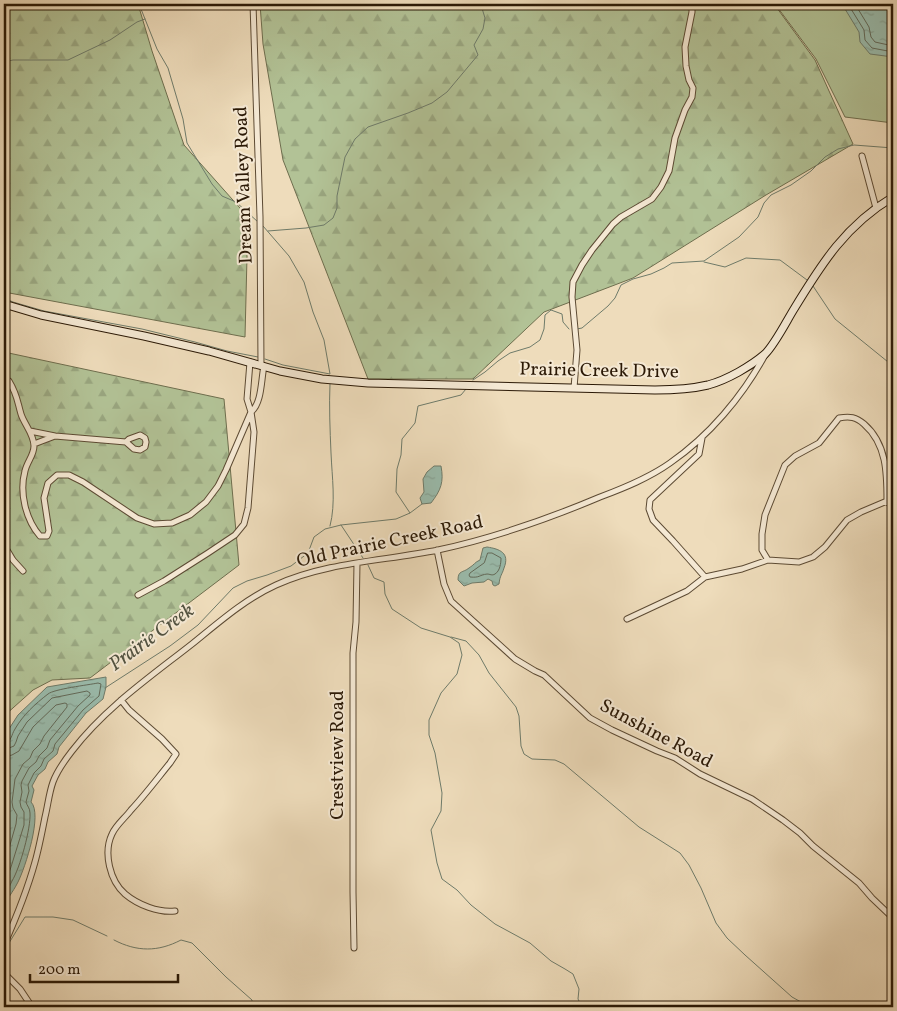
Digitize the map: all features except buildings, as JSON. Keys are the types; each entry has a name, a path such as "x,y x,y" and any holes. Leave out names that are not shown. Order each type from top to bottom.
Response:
{"main road":[{"name":"Prairie Creek Drive","path":"4,304 41,315 210,351 302,376 322,379 357,383 656,390 692,388 728,377 751,364 766,352 825,259 843,237 866,215 893,197"}],"street":[{"name":"Dream Valley Road","path":"34,444 22,484 28,514 34,529 40,536 46,536 49,531 44,498 48,483 57,475 69,475 83,482 137,518 154,524 172,523 190,516 206,502 218,486 226,470 250,412 255,408 260,399 263,366 253,4"},
{"path":"574,388 577,350 572,297 573,282 587,258 608,229 621,217 652,199 668,171 675,138 692,97 693,88 686,66 685,47 692,4"},
{"path":"862,156 876,208"},
{"name":"Old Prairie Creek Road","path":"4,945 35,862 49,794 54,779 71,752 121,700 227,616 260,593 277,584 300,576 357,563 438,550 488,537 561,514 633,484 669,464 702,438 754,376 766,352"},
{"path":"138,595 208,554 235,535 244,524 248,508 254,432 247,399 250,362"},
{"path":"4,379 9,381 16,392 21,415 30,431 34,444 55,436"},
{"path":"768,560 762,550 762,534 766,515 785,465 795,456 819,444 839,418 849,416 858,419 870,429 879,443 885,462 887,502 893,508"},
{"path":"30,431 55,436 126,442"},
{"path":"702,438 699,454 650,500 649,509 653,520 705,577"},
{"path":"627,619 687,591 705,577 742,569 768,560 798,562 813,557 825,547 847,520 861,512 887,502"},
{"path":"4,545 13,560 23,571"},
{"name":"Sunshine Road","path":"438,550 444,584 451,600 515,658 544,675 590,718 657,752 675,758 700,774 767,809 800,833 859,884 893,918"},
{"name":"Crestview Road","path":"354,948 353,653 356,622 357,563"},
{"path":"121,700 129,710 176,754 111,835 108,853 109,862 117,887 130,898 154,908 168,912 175,911"},
{"path":"4,973 20,990 32,1007"}],"green space":[{"path":"4,4 138,4 184,145 248,217 245,337 4,292"},
{"path":"260,4 774,4 815,60 853,144 766,195 633,278 544,312 473,379 368,379 283,160 263,44"},
{"path":"775,4 893,4 893,123 845,117 816,59"},
{"path":"4,352 224,399 239,565 90,678 52,680 33,690 4,716"}],"water":[{"path":"842,4 893,4 893,57 870,54 860,42 859,32"},
{"path":"434,466 441,466 441,486 431,503 422,504 420,498 424,492 423,479"},
{"path":"483,548 496,549 505,555 506,563 499,584 495,586 488,579 484,582 464,586 458,580 459,575 480,560"},
{"path":"106,677 103,699 86,713 59,747 57,754 38,775 32,786 34,790 31,802 35,818 32,841 21,875 4,910 4,752 7,732 18,715 47,687"}],"waterway":[{"path":"139,4 157,49 168,68 183,119 187,143 212,184 222,196 236,202 258,222"},
{"path":"268,231 324,225 333,218 337,208 337,196 345,157 355,139 368,127 432,103 447,92 478,55 474,45 483,29 485,18 481,4"},
{"path":"4,62 13,60 68,60 110,40 137,22 145,19"},
{"name":"Prairie Creek","path":"577,329 582,328 608,306 615,298 621,285 633,279 651,274 672,263 704,261 739,237 758,217 764,203 771,195 791,185 811,171 825,157 838,149 854,145 893,148"},
{"path":"263,226 289,256 304,282 324,340 330,374 283,365 265,359"},
{"path":"704,262 725,267 746,258 780,260 807,280"},
{"path":"813,286 835,319 893,366"},
{"path":"4,298 44,311 142,329 258,357"},
{"name":"Prairie Creek","path":"473,380 510,353 530,347 540,340 544,329 545,315 551,310 562,314 563,322 569,329"},
{"path":"330,383 333,499 330,526"},
{"name":"Prairie Creek","path":"105,688 170,646 198,625 233,588 247,581 291,566 308,553 314,537 325,529 341,525 396,519 410,513 396,492 397,469 401,455 402,439 415,423 418,406 461,395 466,389"},
{"path":"410,513 422,504"},
{"path":"341,525 363,558"},
{"path":"368,565 374,578 384,582 385,594 392,609 421,628 450,637 459,643 462,655 457,674 441,693 429,720 429,735 435,753 442,793 441,811 431,830 442,879 495,924 530,943 551,961 573,974 579,989 578,999 582,1007"},
{"path":"451,637 466,641 479,655 489,673 516,707 519,716 521,746 524,754 532,759 555,760 564,764 639,827 680,853 689,865 701,888 716,923 727,938 792,997 810,1007"},
{"path":"9,943 25,917 53,917 73,920 107,936"},
{"path":"114,940 131,947 148,949 164,947 181,940 192,943 252,1000 252,1007"},
{"path":"853,1007 867,1005 876,1007"}]}
